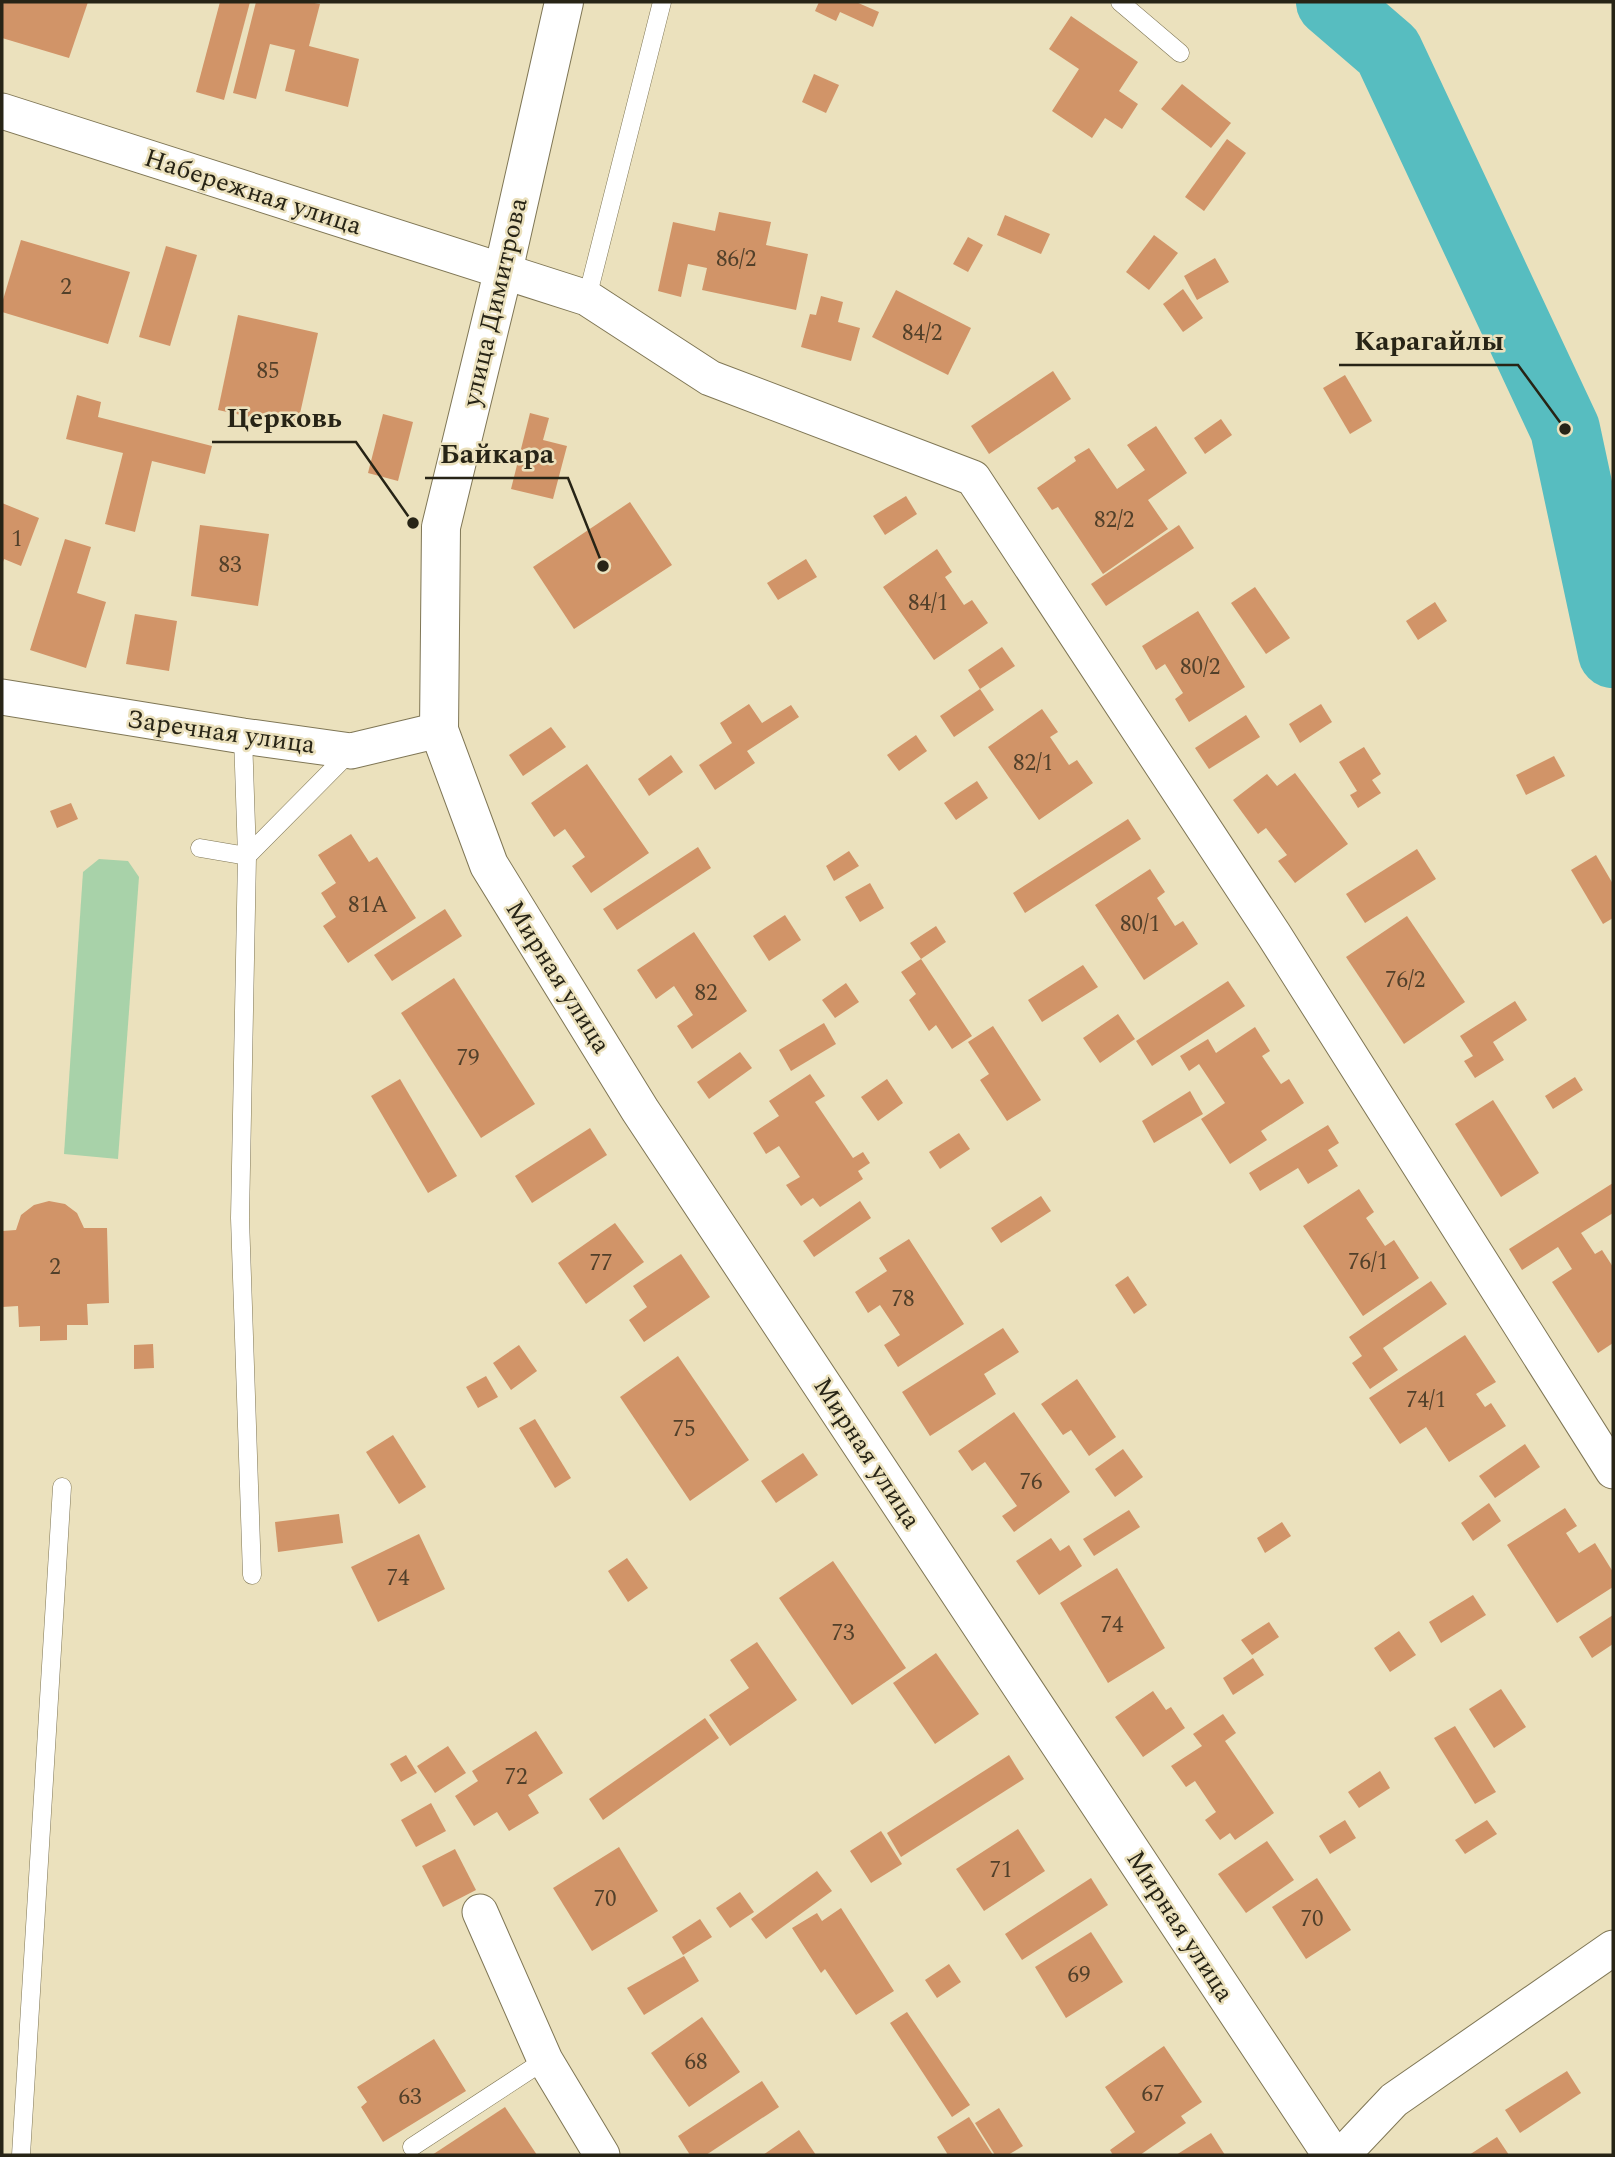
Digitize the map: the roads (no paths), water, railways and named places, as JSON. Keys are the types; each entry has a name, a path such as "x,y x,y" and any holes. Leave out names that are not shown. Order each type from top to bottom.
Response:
{"main road":[{"name":"улица Димитрова","path":"439,730 441,527 503,272 564,2"},
{"name":"Мирная улица","path":"439,730 489,865 633,1098 1332,2155"}],"street":[{"name":"Набережная улица","path":"2,111 587,298 710,378 974,478 1273,935 1613,1472"},
{"name":"Заречная улица","path":"2,697 351,751 439,730"},
{"path":"480,1912 544,2060 602,2155"},
{"path":"1342,2155 1394,2100 1613,1948"}],"lane":[{"path":"587,298 662,2"},
{"path":"1120,2 1180,53"},
{"path":"243,736 247,856 240,1218 252,1575"},
{"path":"247,856 351,751"},
{"path":"200,848 247,856"},
{"path":"21,2155 62,1488"},
{"path":"412,2147 544,2060"}],"waterway":[{"path":"1331,2 1388,51 1565,429 1613,653"}],"place":[{"name":"Карагайлы","path":"1565,429"},
{"name":"Церковь","path":"413,523"},
{"name":"Байкара","path":"603,566"}]}
